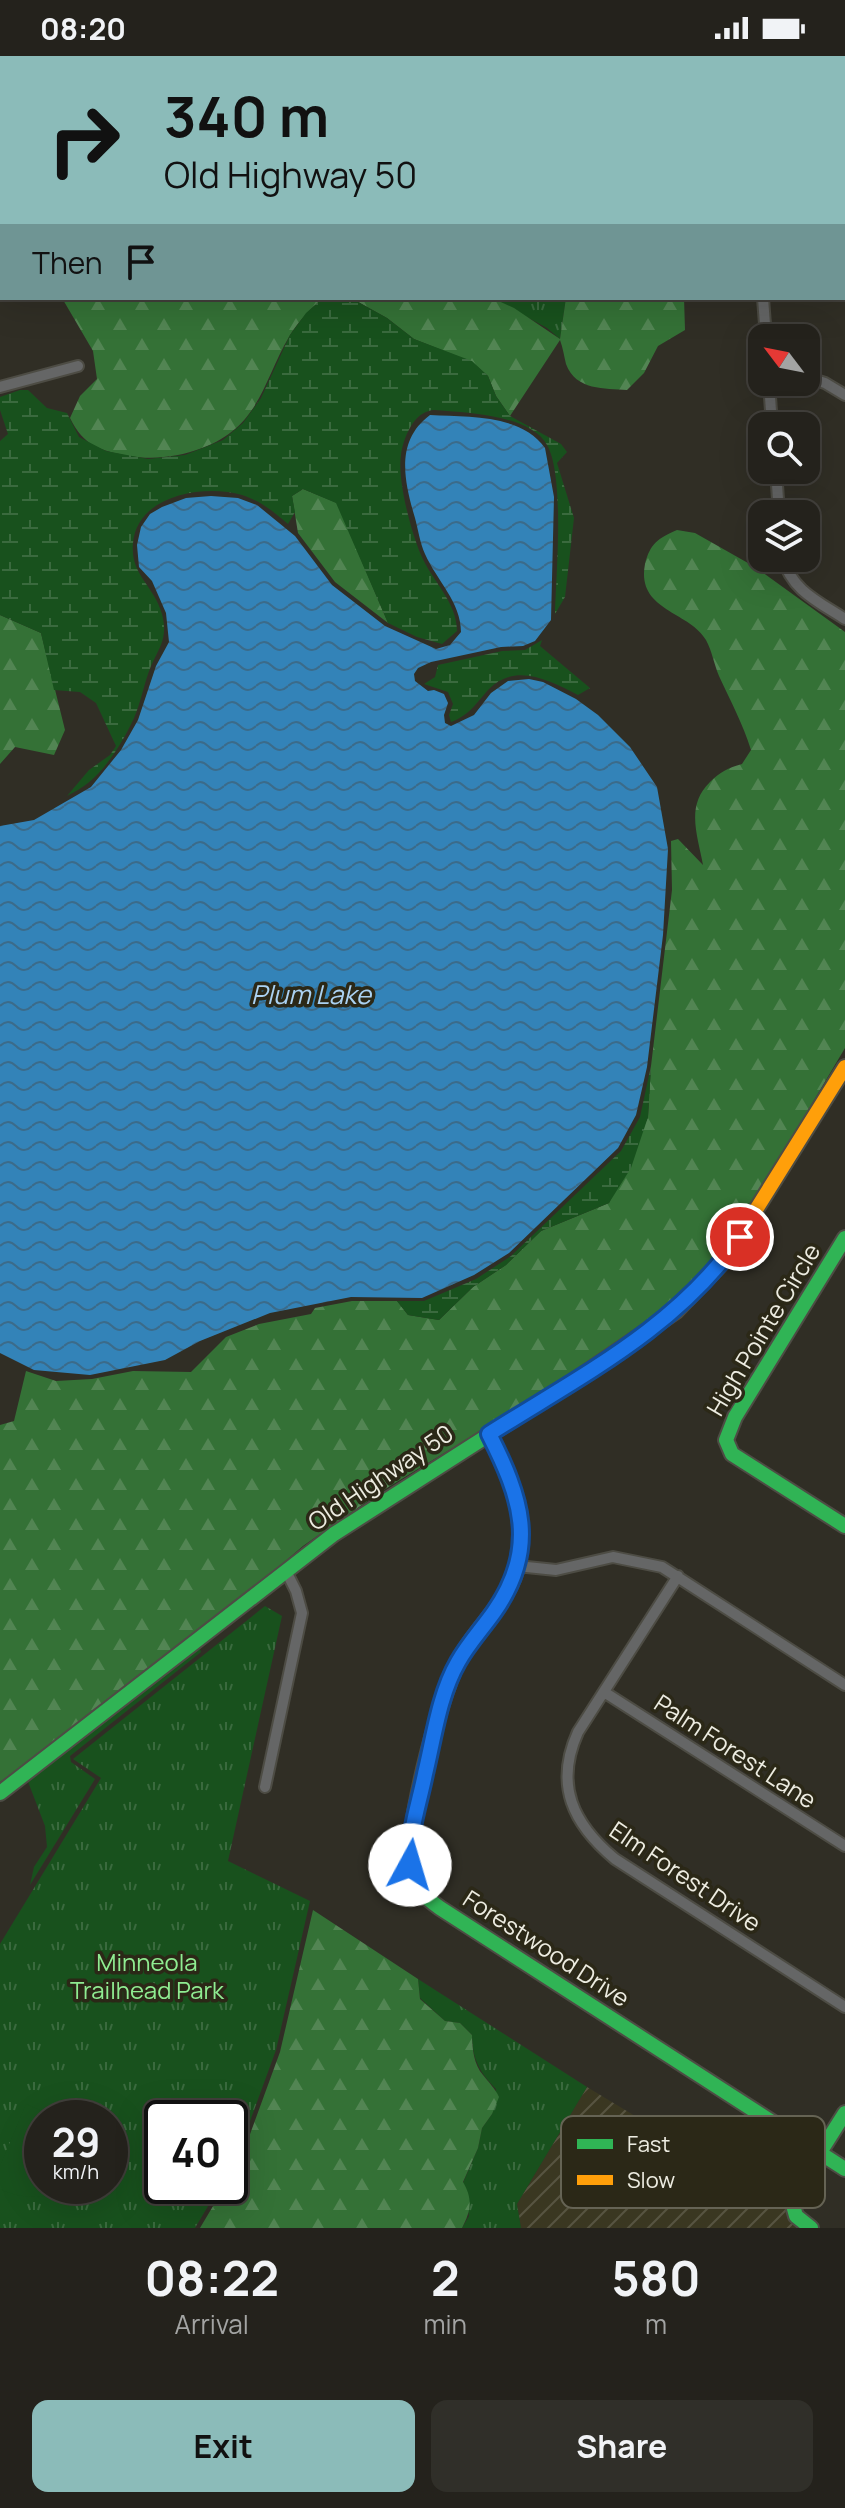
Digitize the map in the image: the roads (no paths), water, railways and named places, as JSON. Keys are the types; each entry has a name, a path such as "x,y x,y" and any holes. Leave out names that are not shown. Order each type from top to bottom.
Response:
{"street":[{"path":"763,300 765,324"},
{"path":"0,387 78,366"},
{"path":"820,381 845,395"},
{"path":"790,572 796,585 808,596 845,619"},
{"name":"Old Highway 50","path":"0,1793 286,1571 380,1503 644,1335 676,1311 704,1284 740,1237 845,1067"},
{"name":"High Pointe Circle","path":"845,1238 735,1417 726,1438 732,1454 845,1526"},
{"name":"Forestwood Drive","path":"489,1434 516,1492 521,1527 517,1566 506,1594 451,1676 412,1834 409,1854 412,1877 424,1893 461,1921 763,2116"},
{"path":"517,1566 556,1570 596,1559 627,1558 650,1562 678,1576 845,1685"},
{"path":"265,1787 302,1613 286,1571"},
{"name":"Elm Forest Drive","path":"678,1576 578,1732 569,1759 568,1789 577,1817 585,1830 615,1859 845,2007"},
{"name":"Palm Forest Lane","path":"604,1692 845,1846"},
{"path":"825,2145 845,2113"},
{"name":"Forestwood Drive","path":"825,2156 845,2169"},
{"path":"792,2208 796,2217 811,2228"}],"water":[{"name":"Plum Lake","path":"430,415 476,417 508,423 535,437 545,448 554,497 551,620 535,641 523,646 501,647 431,662 418,668 414,674 415,681 428,691 444,694 448,703 445,723 451,726 474,715 491,693 508,681 529,679 543,682 576,699 598,715 630,747 657,787 668,849 663,935 647,1067 636,1115 618,1148 509,1253 474,1275 422,1298 351,1297 270,1313 200,1341 165,1360 90,1375 34,1370 0,1353 0,826 34,820 91,787 121,750 138,720 156,666 169,642 166,613 152,581 139,567 137,545 141,527 150,514 162,507 186,498 211,496 238,498 257,505 295,536 332,585 385,626 436,649 450,645 461,632 460,621 453,601 423,550 406,476 405,462 411,437"}],"park label":[{"name":"Minneola Trailhead Park","path":"147,1977"}]}
